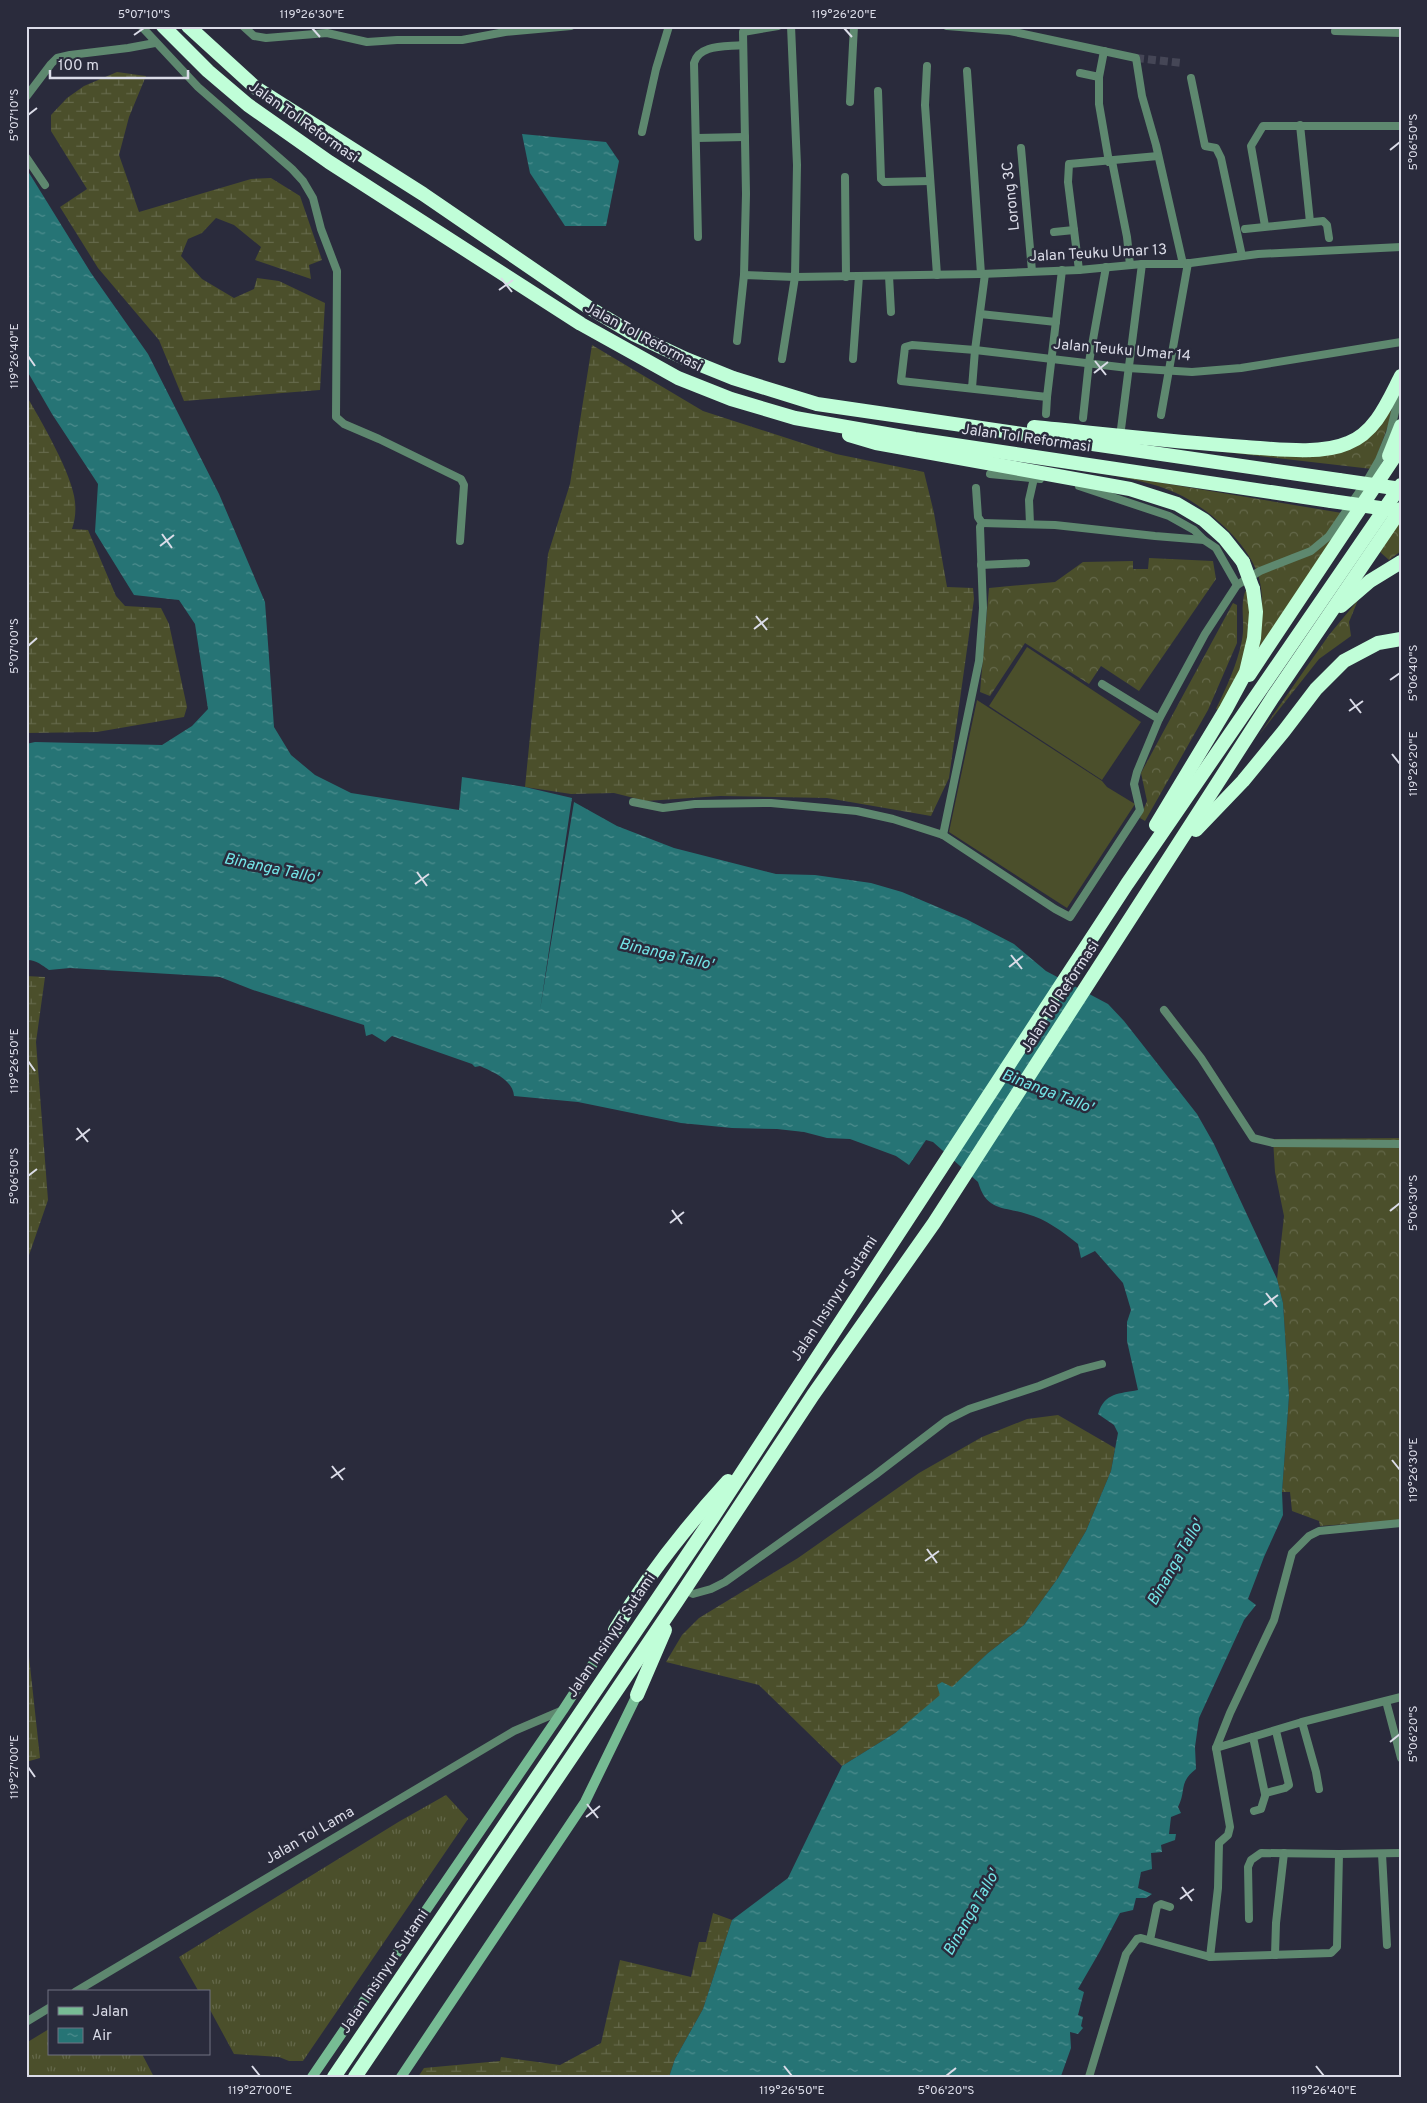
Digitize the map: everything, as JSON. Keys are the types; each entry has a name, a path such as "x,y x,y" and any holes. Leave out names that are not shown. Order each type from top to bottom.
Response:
{"highway":[{"name":"Jalan Tol Reformasi","path":"163,26 208,71 248,105 393,204 581,324 678,378 731,399 795,418 915,439 1401,510"},
{"name":"Jalan Tol Reformasi","path":"188,26 256,88 423,194 588,307 635,335 733,378 817,404 1401,490"},
{"path":"817,404 1185,442 1281,449 1314,449 1341,446 1361,436 1378,418 1401,376"},
{"path":"795,418 876,443 1130,489 1177,504 1204,520 1224,538 1243,562 1253,589 1256,612 1254,638 1246,672 1146,843 1127,884"},
{"path":"1370,494 1393,450 1401,426"},
{"path":"1226,709 1401,447"},
{"path":"1127,884 1401,485"},
{"path":"1166,865 1206,800 1401,510"},
{"path":"1327,618 1370,581 1401,562"},
{"path":"1166,865 1203,821 1243,781 1316,689 1344,661 1378,643 1401,639"},
{"name":"Jalan Tol Reformasi","path":"681,1596 813,1394 934,1222 1166,865"},
{"name":"Jalan Tol Reformasi","path":"912,1211 1127,884"},
{"name":"Jalan Insinyur Sutami","path":"334,2077 757,1449 912,1211"},
{"path":"615,1630 634,1598 690,1522 757,1449"},
{"path":"637,1695 681,1596"},
{"path":"355,2077 681,1596"}],"street":[{"path":"141,26 155,43 209,97 292,168 308,189 337,271 336,417 344,424 461,479 464,485 460,540"},
{"path":"243,26 254,36 266,38 329,30 367,42 397,40 443,41 571,26"},
{"path":"642,132 656,69 669,26"},
{"path":"737,341 744,275 746,194 743,32 778,26"},
{"path":"850,102 854,26"},
{"path":"948,26 1010,29 1136,58 1142,96 1186,263 1161,415"},
{"path":"782,360 795,277 797,165 791,27"},
{"path":"1335,31 1401,33"},
{"path":"26,96 57,58 155,43"},
{"path":"698,237 694,63 696,56 708,49 742,45"},
{"path":"1104,52 1099,77 1099,104 1127,237 1130,265"},
{"path":"927,66 925,106 937,275"},
{"path":"967,71 983,274 972,388 1047,397"},
{"path":"1080,73 1099,77"},
{"path":"1191,78 1205,146 1216,148 1221,158 1242,256"},
{"path":"878,92 881,179 884,182 930,181"},
{"path":"1300,125 1310,222"},
{"path":"1265,226 1251,149 1252,143 1263,126 1401,126"},
{"path":"697,138 746,137"},
{"name":"Lorong 3C","path":"1021,148 1032,271"},
{"path":"26,156 46,185"},
{"path":"1079,270 1068,182 1068,164 1158,156"},
{"path":"845,177 846,276"},
{"path":"1245,228 1325,222 1329,238"},
{"path":"1054,232 1074,230"},
{"name":"Jalan Teuku Umar 13","path":"744,275 795,277 889,276 1079,270 1142,264 1186,263 1242,256 1401,246"},
{"path":"1121,430 1142,264"},
{"path":"1083,418 1089,362 1106,267"},
{"path":"1046,414 1062,270"},
{"path":"853,359 859,276"},
{"path":"889,276 891,312"},
{"path":"980,314 1056,322"},
{"name":"Jalan Teuku Umar 14","path":"972,388 901,381 905,348 907,345 975,350 1128,368 1192,372 1241,368 1401,342"},
{"path":"633,802 663,808 695,804 771,803 839,808 893,818 943,835 1070,917 1140,810 1134,784 1135,778 1159,719 1201,642 1237,585 1260,571 1311,551 1329,536 1379,460 1390,433 1401,386"},
{"path":"990,474 1034,478 1083,487 1156,511 1184,524 1216,548 1237,585"},
{"path":"1030,524 1029,500 1034,478"},
{"path":"943,835 979,661 982,608 982,523 978,517 976,488"},
{"path":"982,523 1030,524 1204,540"},
{"path":"981,565 1026,563"},
{"path":"1102,684 1159,719"},
{"path":"1164,1010 1202,1058 1253,1138 1273,1143 1401,1144"},
{"path":"681,1596 698,1593 725,1582 875,1475 947,1420 969,1409 1039,1386 1079,1370 1102,1364"},
{"path":"1210,1957 1218,1888 1220,1843 1228,1835 1230,1827 1216,1748 1230,1713 1274,1620 1291,1556 1295,1549 1309,1536 1321,1530 1401,1523"},
{"path":"312,2077 563,1710 615,1630"},
{"path":"401,2077 585,1802 637,1695"},
{"path":"1216,1748 1302,1722 1401,1697"},
{"path":"1386,1701 1401,1758"},
{"name":"Jalan Tol Lama","path":"78,1990 514,1730 563,1710"},
{"path":"1302,1722 1319,1789"},
{"path":"1265,1794 1289,1786 1276,1731"},
{"path":"1253,1737 1265,1794 1261,1809 1254,1812"},
{"path":"1275,1955 1284,1853"},
{"path":"1249,1919 1247,1899 1250,1863 1259,1854 1401,1853"},
{"path":"1089,2077 1126,1954 1137,1939 1150,1940 1210,1957 1329,1953 1336,1948 1338,1854"},
{"path":"1382,1854 1387,1945"},
{"path":"1150,1940 1157,1906 1161,1904 1170,1907"},
{"path":"26,2022 48,2009"}],"green space":[{"path":"117,72 146,76 129,117 119,155 139,212 251,179 271,178 300,196 322,260 309,265 311,279 255,260 261,247 234,225 216,218 202,233 188,239 181,256 202,279 234,298 254,289 257,278 279,281 325,303 320,390 184,401 159,340 98,268 60,207 87,189 51,131 51,115 67,98 84,86"},
{"path":"592,345 703,411 836,454 924,472 934,513 947,587 973,588 974,599 949,778 931,816 827,798 720,796 646,801 614,793 571,794 525,787 548,554 570,484"},
{"path":"26,395 55,447 73,491 75,516 72,529 88,530 116,596 125,606 161,608 169,624 187,707 184,717 97,732 26,733"},
{"path":"1387,410 1393,412 1372,469 1164,445 1341,451 1357,446 1374,431"},
{"path":"1072,468 1354,515 1257,650 1262,605 1259,578 1247,552 1226,528 1201,507 1164,488 1139,481"},
{"path":"1401,518 1401,551 1389,560 1380,552"},
{"path":"1149,558 1213,561 1216,579 1139,691 1101,666 1089,684 1025,643 990,696 980,692 989,588 1055,582 1083,562 1133,561 1133,569 1148,569"},
{"path":"1248,586 1252,629 1238,679 1220,710 1216,709 1228,684 1240,649 1243,633 1243,598"},
{"path":"1358,600 1349,622 1351,636 1319,659 1259,735 1329,635"},
{"path":"1233,603 1237,605 1237,643 1208,710 1145,821 1140,818 1147,801 1141,773"},
{"path":"1027,647 1141,722 1102,780 989,706"},
{"path":"977,700 1135,804 1067,908 949,832"},
{"path":"26,976 45,977 36,1042 48,1200 27,1261 29,1307 26,1311"},
{"path":"1401,1138 1401,1520 1320,1526 1319,1521 1292,1511 1290,1492 1282,1492 1289,1396 1283,1303 1277,1279 1284,1216 1275,1172 1273,1139"},
{"path":"1058,1415 1115,1448 1111,1471 1086,1531 1058,1578 1024,1625 988,1653 952,1688 895,1733 842,1766 759,1685 666,1662 682,1635 699,1618 798,1558 919,1473 982,1437 1027,1419"},
{"path":"26,1629 40,1758 26,1762"},
{"path":"446,1795 468,1819 303,2061 289,2061 279,2057 234,2054 210,2010 210,1990 198,1990 179,1957 400,1821"},
{"path":"713,1913 732,1920 703,2009 675,2059 669,2077 418,2077 424,2068 500,2061 501,2057 560,2065 601,2043 620,1960 691,1977 699,1942 706,1942"},
{"path":"48,2030 48,2056 143,2056 154,2077 26,2077 26,2043"}],"water":[{"path":"522,134 606,142 619,161 606,226 565,226 530,173"},
{"name":"Binanga Tallo'","path":"26,168 91,273 148,354 219,494 265,602 274,727 291,755 315,775 351,793 459,810 462,777 525,787 572,798 540,1010 574,802 617,826 674,848 776,874 815,875 871,883 902,892 966,919 1014,944 1046,971 1108,1004 1124,1021 1197,1114 1214,1144 1277,1279 1283,1303 1289,1396 1282,1492 1283,1515 1248,1599 1256,1605 1244,1620 1199,1718 1195,1747 1196,1769 1185,1782 1178,1807 1181,1813 1171,1817 1169,1834 1176,1834 1175,1840 1161,1845 1162,1852 1151,1853 1152,1869 1141,1872 1138,1888 1152,1894 1146,1898 1136,1898 1133,1910 1120,1913 1078,1989 1084,1992 1078,2015 1083,2017 1081,2026 1083,2028 1078,2034 1070,2032 1071,2048 1061,2076 669,2077 675,2059 703,2009 732,1920 788,1878 842,1766 895,1733 940,1695 937,1685 942,1682 952,1687 988,1653 1024,1625 1058,1578 1086,1531 1111,1471 1118,1433 1114,1425 1098,1414 1105,1402 1114,1395 1138,1390 1127,1341 1127,1322 1131,1310 1123,1283 1095,1251 1081,1258 1078,1244 1054,1226 1034,1216 991,1203 986,1199 978,1182 933,1142 926,1140 909,1165 896,1156 850,1139 827,1138 804,1132 777,1129 732,1128 681,1123 578,1102 514,1096 513,1090 506,1081 480,1066 475,1067 472,1064 392,1036 385,1042 372,1034 366,1036 364,1025 253,990 220,977 70,968 49,970 35,961 26,960 26,744 35,742 162,745 192,726 208,709 195,624 179,600 134,595 95,532 98,484 52,414 26,369"}],"tunnel":[{"path":"1136,58 1182,63"}]}
